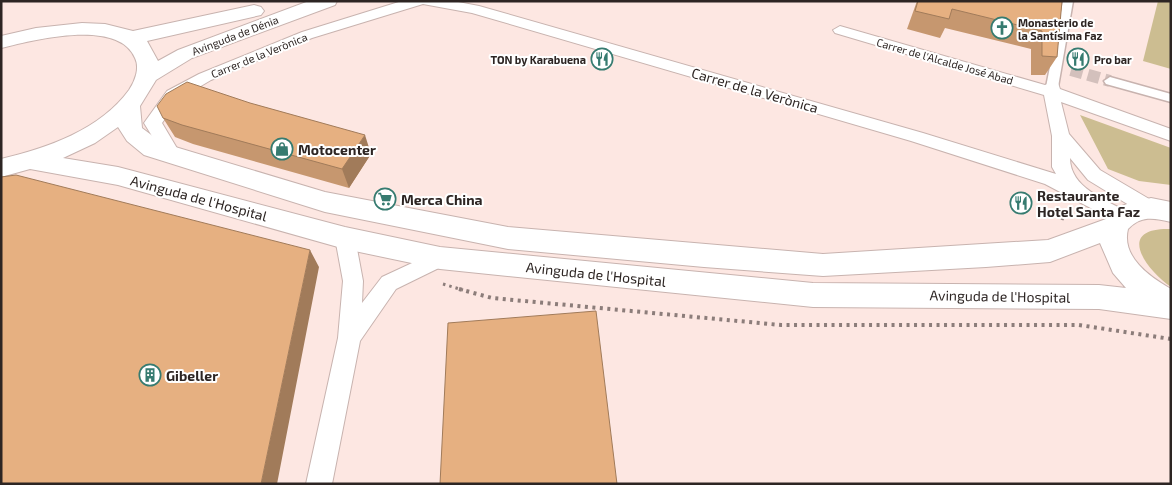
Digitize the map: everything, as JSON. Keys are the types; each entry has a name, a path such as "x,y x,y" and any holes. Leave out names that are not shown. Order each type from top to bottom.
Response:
{"main road":[{"name":"Avinguda de Dénia","path":"129,38 185,28 283,1"},
{"name":"Avinguda de Dénia","path":"147,76 185,54 328,1"},
{"path":"1,42 59,30 86,28 110,31 129,38 137,43 147,58 147,76 129,104 104,126 71,145 32,160 1,168"},
{"name":"Avinguda de l'Hospital","path":"129,104 127,121 135,138 153,149 325,202 508,238 704,256 824,264 1050,251 1117,222 1160,210"},
{"name":"Avinguda de l'Hospital","path":"32,160 118,176 345,238 440,258 813,295 1099,297 1171,306"},
{"path":"1117,222 1113,246 1123,266 1144,287 1171,306"}],"street":[{"name":"Carrer de la Verònica","path":"172,155 153,123 173,95 206,77 307,35 418,1"},
{"name":"Carrer de la Verònica","path":"426,1 474,9 917,136 1052,179 1079,194 1117,222"},
{"path":"1068,1 1051,90 1061,136 1061,167 1079,194"},
{"name":"Carrer de l'Alcalde José Abad","path":"840,30 1051,90 1171,135"},
{"path":"1110,81 1171,98"},
{"path":"1061,136 1094,175 1160,210"},
{"path":"319,484 349,338 353,281 345,238"},
{"path":"349,338 389,284 440,258"}],"shaded area":[{"path":"1158,1 1171,1 1171,69 1143,61"},
{"path":"1080,115 1171,148 1171,185 1139,181 1108,169"},
{"path":"1171,229 1171,287 1152,270 1145,260 1140,250 1140,242 1144,235 1154,230"}],"building":[{"path":"918,1 1062,1 1057,57 1042,56 1042,31 952,9 949,19 915,11"},
{"path":"187,82 250,103 365,135 342,169 182,125 163,118 157,106 166,94"},
{"name":"Gibeller","path":"16,175 310,250 261,484 1,484 1,177"},
{"path":"596,311 617,484 440,484 448,323"}],"tunnel":[{"path":"1071,70 1110,81"}],"place":[{"name":"Monasterio de la Santísima Faz","path":"1002,28"},
{"name":"TON by Karabuena","path":"602,59"},
{"name":"Pro bar","path":"1078,59"},
{"name":"Motocenter","path":"282,149"},
{"name":"Merca China","path":"385,199"},
{"name":"Restaurante Hotel Santa Faz","path":"1021,203"},
{"name":"Gibeller","path":"150,375"}]}
